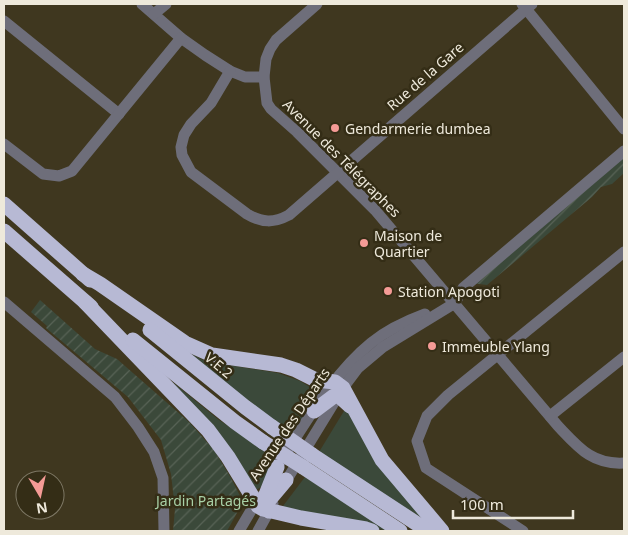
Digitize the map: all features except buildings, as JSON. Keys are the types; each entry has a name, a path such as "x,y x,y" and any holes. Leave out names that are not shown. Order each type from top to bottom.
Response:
{"highway":[{"name":"V.E.2","path":"4,204 83,274 244,407 428,531"},
{"path":"4,231 84,302 227,416 263,442 400,531"},
{"path":"83,274 185,343 212,355 282,365 316,380 352,402 382,460 442,531"},
{"path":"84,302 208,430 263,505 301,518 372,531"},
{"path":"321,414 335,391"},
{"path":"263,505 266,490 277,467"},
{"path":"263,505 286,480"}],"street":[{"path":"142,4 181,38 230,71 245,77 264,77"},
{"path":"154,14 166,4"},
{"name":"Avenue des Télégraphes","path":"317,4 276,40 270,49 266,59 264,77 265,95 271,109 375,210 550,416 583,452 602,461 624,463"},
{"path":"526,5 624,129"},
{"name":"Rue de la Gare","path":"230,71 211,103 191,124 184,135 181,147 182,155 191,172 256,220 273,221 289,215 526,5"},
{"path":"4,21 120,114"},
{"path":"4,144 44,174 59,176 72,171 181,38"},
{"name":"Avenue des Départs","path":"335,391 383,347 455,303 464,288 624,151"},
{"path":"523,531 426,468 417,441 427,416 448,394 624,252"},
{"path":"4,302 115,396 138,427 154,452 163,478 164,531"},
{"path":"550,416 624,357"},
{"name":"Avenue des Départs","path":"277,467 321,414"},
{"name":"Avenue des Départs","path":"286,480 321,414"},
{"path":"258,531 263,505"},
{"name":"Avenue des Départs","path":"239,531 263,505"}],"green space":[{"path":"624,151 624,173 612,184 601,187 592,197 487,285 470,283"},
{"name":"Jardin Partagés","path":"40,300 95,349 117,359 189,422 214,450 243,502 227,531 173,531 175,509 171,474 161,440 128,397 46,328 47,326 31,312"},
{"path":"182,349 205,361 278,373 300,381 318,392 318,396 292,435"},
{"path":"158,373 175,384 219,420 277,458 261,487 256,490"},
{"path":"344,411 349,411 423,519 319,452"},
{"path":"305,477 389,529 384,530 285,509 283,506"}],"place":[{"name":"Gendarmerie dumbea","path":"335,128"},
{"name":"Maison de Quartier","path":"364,243"},
{"name":"Station Apogoti","path":"388,291"},
{"name":"Immeuble Ylang","path":"432,346"}]}
